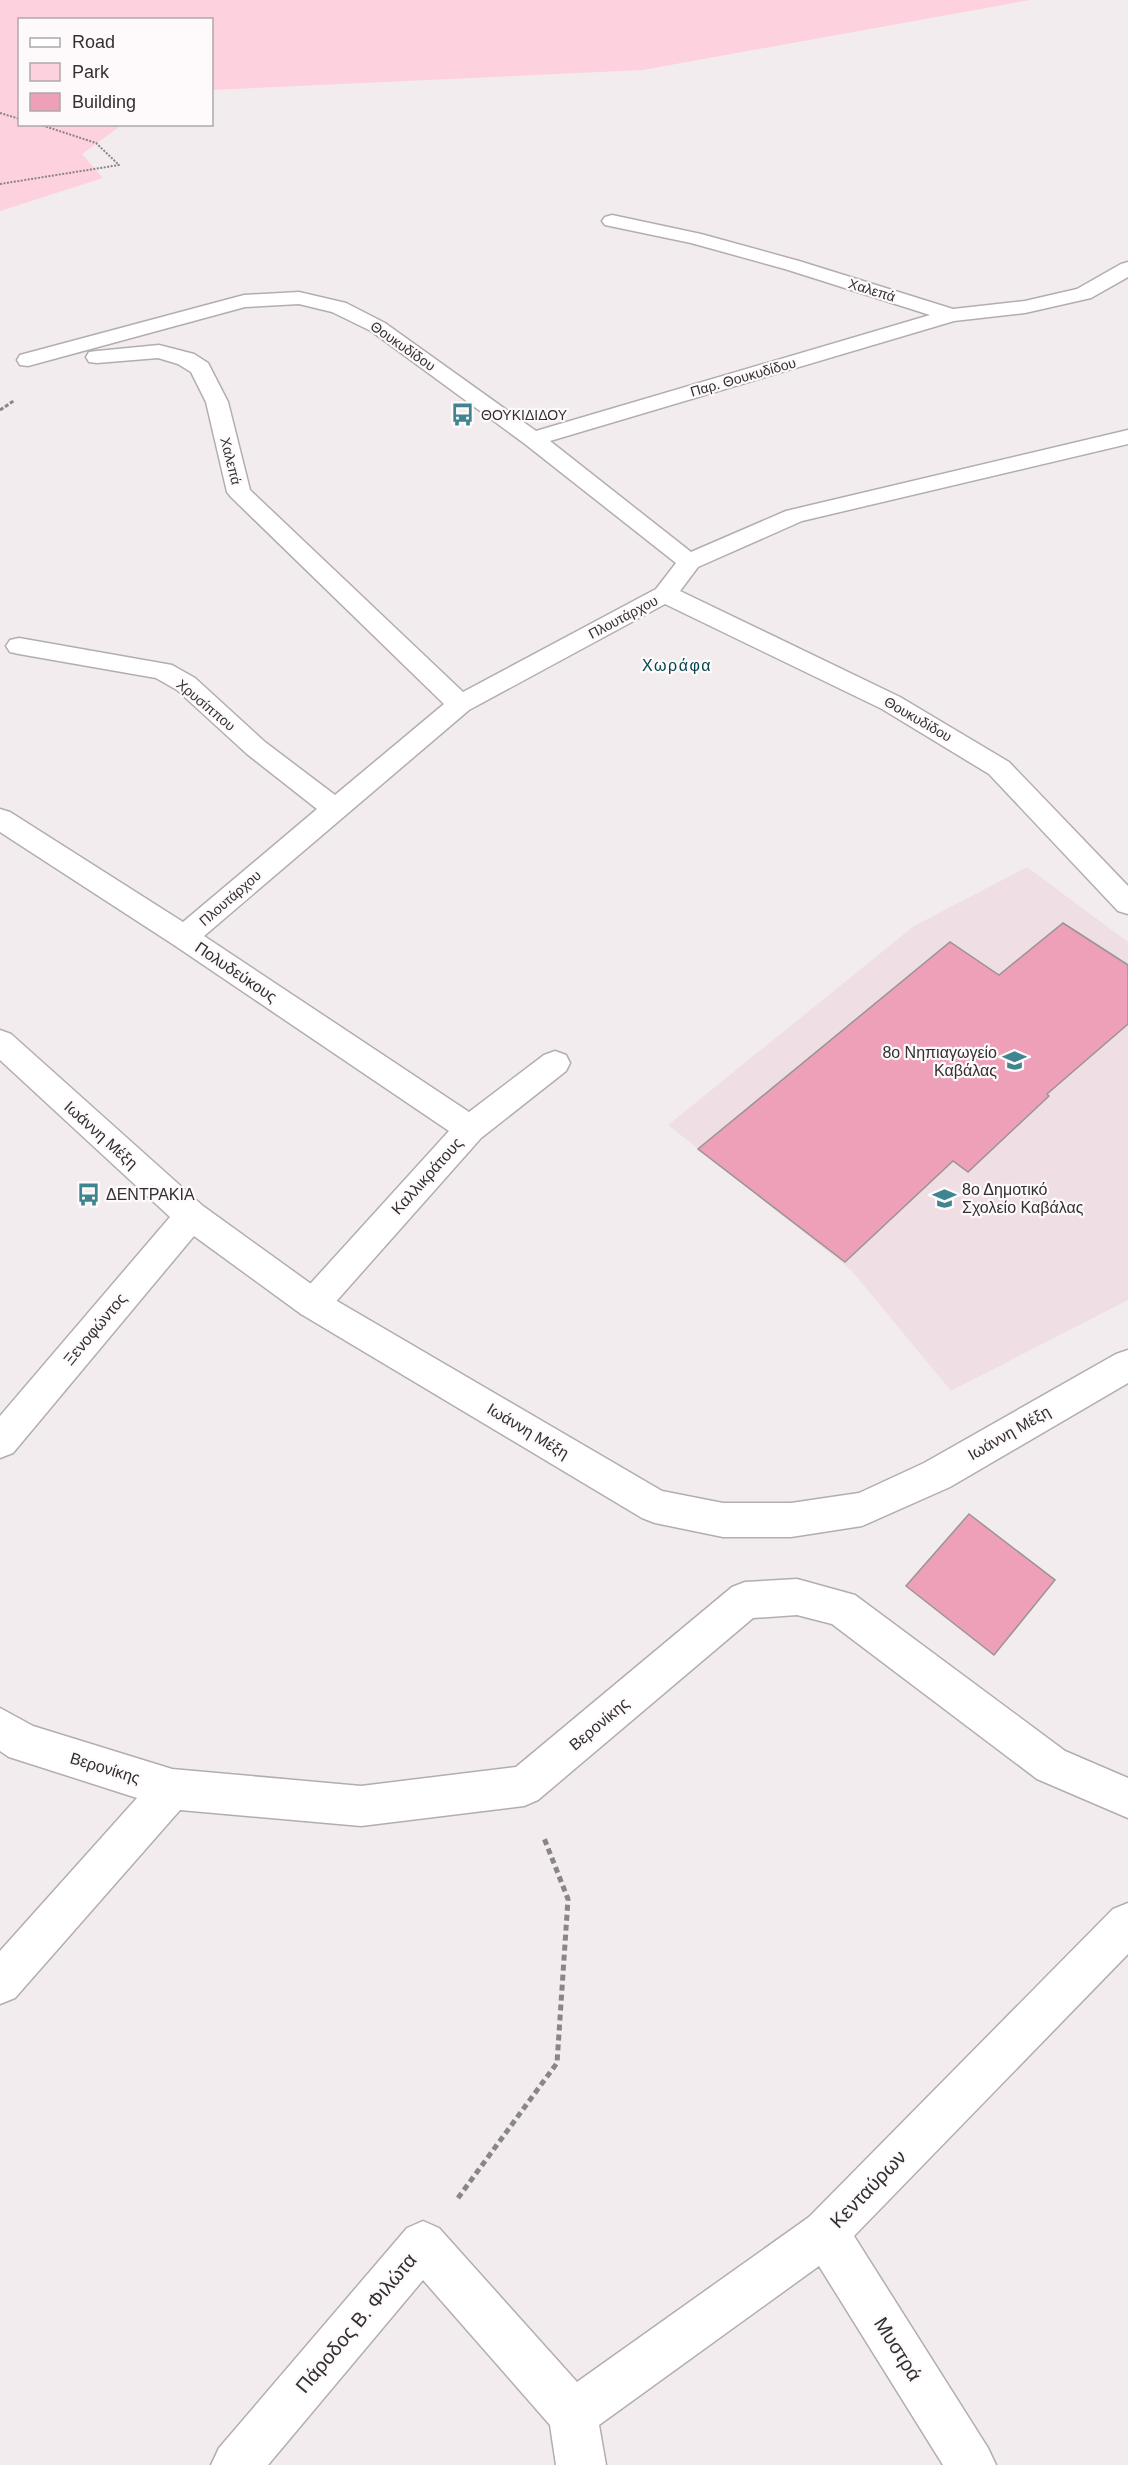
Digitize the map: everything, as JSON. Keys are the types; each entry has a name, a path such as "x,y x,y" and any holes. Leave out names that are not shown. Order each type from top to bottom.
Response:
{"street":[{"name":"Χαλεπά","path":"612,221 694,238 792,265 952,315 1025,307 1084,294 1128,268"},
{"name":"Θουκυδίδου","path":"19,358 244,301 299,298 339,307 378,327 533,439 689,562"},
{"name":"Παρ. Θουκυδίδου","path":"533,439 952,315"},
{"name":"Χαλεπά","path":"19,358 68,360 159,351 186,359 200,368 217,402 238,492 460,704"},
{"name":"Πλουτάρχου","path":"184,937 334,808 460,704 665,594 689,562 794,516 1128,436"},
{"name":"Θουκυδίδου","path":"665,594 891,702 999,768 1128,904"},
{"name":"Χρυσίππου","path":"19,646 163,672 186,684 256,748 334,808"},
{"name":"Πολυδεύκους","path":"0,819 184,937 470,1128"},
{"name":"Ιωάννη Μέξη","path":"0,1042 191,1216 313,1304 655,1506 723,1520 791,1520 862,1509 937,1475 1128,1365"},
{"name":"Καλλικράτους","path":"313,1304 470,1128 555,1063"},
{"name":"Ξενοφώντος","path":"0,1442 191,1216"},
{"name":"Βερονίκης","path":"0,1728 24,1743 172,1789 361,1806 524,1786 745,1600 797,1597 842,1608 1052,1765 1128,1798"},
{"path":"0,1983 172,1789"},
{"name":"Κενταύρων","path":"573,2414 825,2233 1128,1924"},
{"name":"Μυστρά","path":"825,2233 971,2465"},
{"name":"Πάροδος Β. Φιλώτα","path":"236,2465 423,2244 573,2414"},
{"path":"573,2414 581,2465"}],"path":[{"path":"0,113 18,118"},
{"path":"0,184 119,165 96,142 44,126"},
{"path":"423,2244 558,2063 568,1899 524,1786"}],"shaded area":[{"name":"8ο Δημοτικό Σχολείο Καβάλας","path":"1027,867 1128,942 1128,1300 951,1391 851,1270 668,1125 914,926"}],"green space":[{"path":"0,0 1030,0 643,70 213,90 213,18 18,18 18,126 121,126 82,154 103,178 0,211"}],"building":[{"path":"1063,923 1128,965 1128,1024 1047,1094 1049,1096 968,1172 953,1161 845,1262 698,1149 950,942 999,975"},
{"path":"969,1514 1055,1580 994,1655 906,1586"}],"place":[{"name":"ΘΟΥΚΙΔΙΔΟΥ","path":"463,415"},
{"name":"8ο Νηπιαγωγείο Καβάλας","path":"1015,1061"},
{"name":"ΔΕΝΤΡΑΚΙΑ","path":"88,1194"},
{"name":"8ο Δημοτικό Σχολείο Καβάλας","path":"944,1198"}],"district":[{"name":"Χωράφα","path":"677,665"}]}
